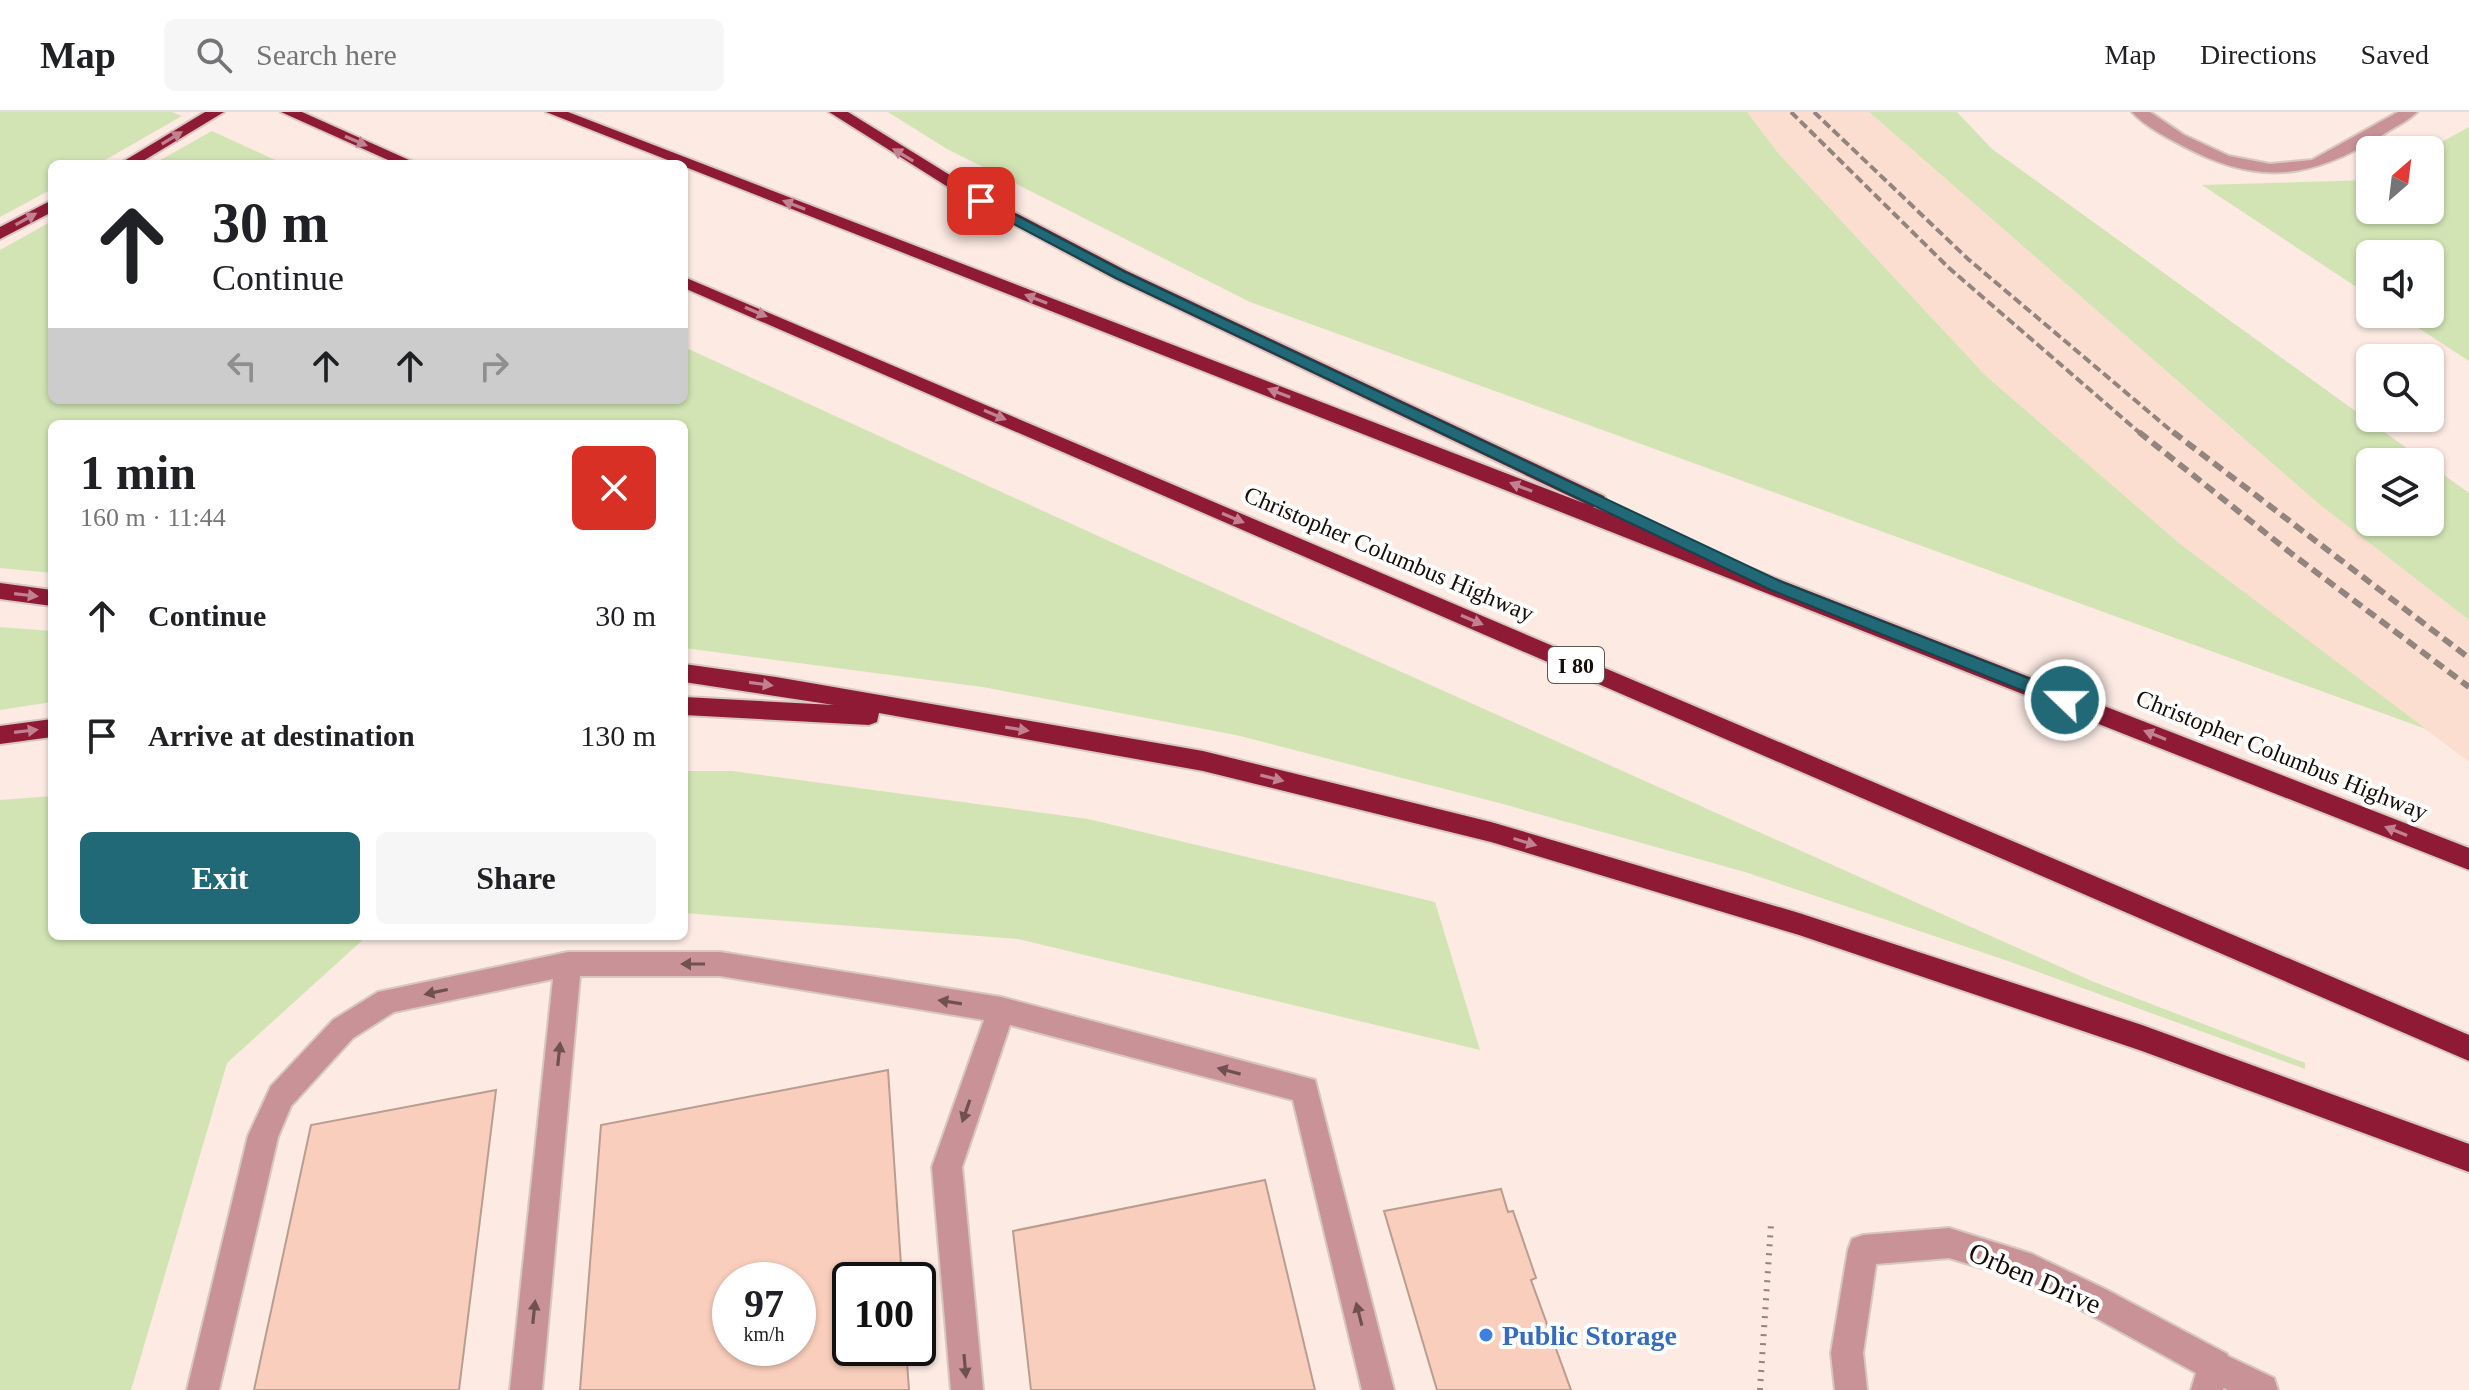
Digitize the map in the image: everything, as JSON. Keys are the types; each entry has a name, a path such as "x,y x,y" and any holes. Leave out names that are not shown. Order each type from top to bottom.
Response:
{"highway":[{"path":"134,160 216,112"},
{"name":"Christopher Columbus Highway","path":"554,112 678,160"},
{"path":"837,112 981,201 1121,275 1777,586"},
{"path":"296,115 401,160"},
{"name":"Christopher Columbus Highway","path":"688,164 1777,586 2469,859"},
{"path":"0,234 48,207"},
{"name":"Christopher Columbus Highway","path":"688,284 2469,1048"},
{"path":"0,591 48,597"},
{"path":"688,674 776,686 1203,761 1491,832 1799,924 2128,1033 2469,1158"},
{"path":"688,706 985,724"},
{"path":"0,735 48,729"}],"street":[{"path":"2140,112 2193,148 2250,165 2274,167 2317,163 2409,112"},
{"path":"526,1390 568,964"},
{"path":"203,1390 263,1136 281,1096 343,1029 388,1001 568,964 720,964 1001,1010 1305,1090 1378,1390"},
{"path":"967,1390 947,1167 1001,1010"},
{"name":"Orben Drive","path":"1851,1390 1847,1353 1863,1250 1949,1243 2021,1265 2096,1301 2211,1378"},
{"path":"2211,1378 2262,1390"}],"path":[{"path":"1760,1390 1771,1224"}],"shaded area":[{"path":"1747,112 1869,112 2319,504 2356,533 2356,536 2360,536 2469,620 2469,762 2179,543 1986,376 1779,154"}],"green space":[{"path":"0,112 172,112 182,116 105,160 48,160 48,191 0,217"},
{"path":"888,112 1747,112 1779,154 1986,376 2179,543 2426,729 1250,302 947,149"},
{"path":"1869,112 1957,112 1992,149 2356,412 2356,432 2384,432 2407,448 2356,448 2356,533 2319,504"},
{"path":"2469,127 2469,361 2418,328 2444,328 2444,240 2356,240 2356,287 2202,185 2356,180 2356,224 2444,224 2444,141"},
{"path":"212,131 275,160 160,160"},
{"path":"48,223 48,404 688,404 688,349 2094,982 2305,1063 2305,1069 2008,961 1745,872 1503,804 1236,735 983,687 688,649 688,420 48,420 48,573 0,568 0,250"},
{"path":"2444,475 2469,493 2469,620 2360,536 2444,536"},
{"path":"0,627 48,631 48,703 0,710"},
{"path":"688,771 732,771 1088,819 1435,902 1480,1050 1018,939 688,913"},
{"path":"48,796 48,940 363,940 227,1063 131,1390 0,1390 0,800"}],"building":[{"path":"888,1070 901,1262 832,1262 832,1366 907,1366 909,1390 580,1390 601,1125"},
{"path":"496,1090 459,1390 254,1390 311,1125"},
{"path":"1265,1180 1315,1390 1031,1390 1013,1231"},
{"name":"Public Storage","path":"1501,1189 1508,1212 1513,1211 1536,1278 1531,1280 1571,1390 1437,1390 1384,1211"}],"railway":[{"path":"1791,112 1949,268 2141,434"},
{"path":"1814,112 1968,259 2175,434"},
{"path":"2139,432 2292,554 2469,687"},
{"path":"2173,432 2469,658"}],"place":[{"name":"Public Storage","path":"1486,1335"}],"route":[{"path":"981,201 1121,275 1777,586 2065,700"}]}
